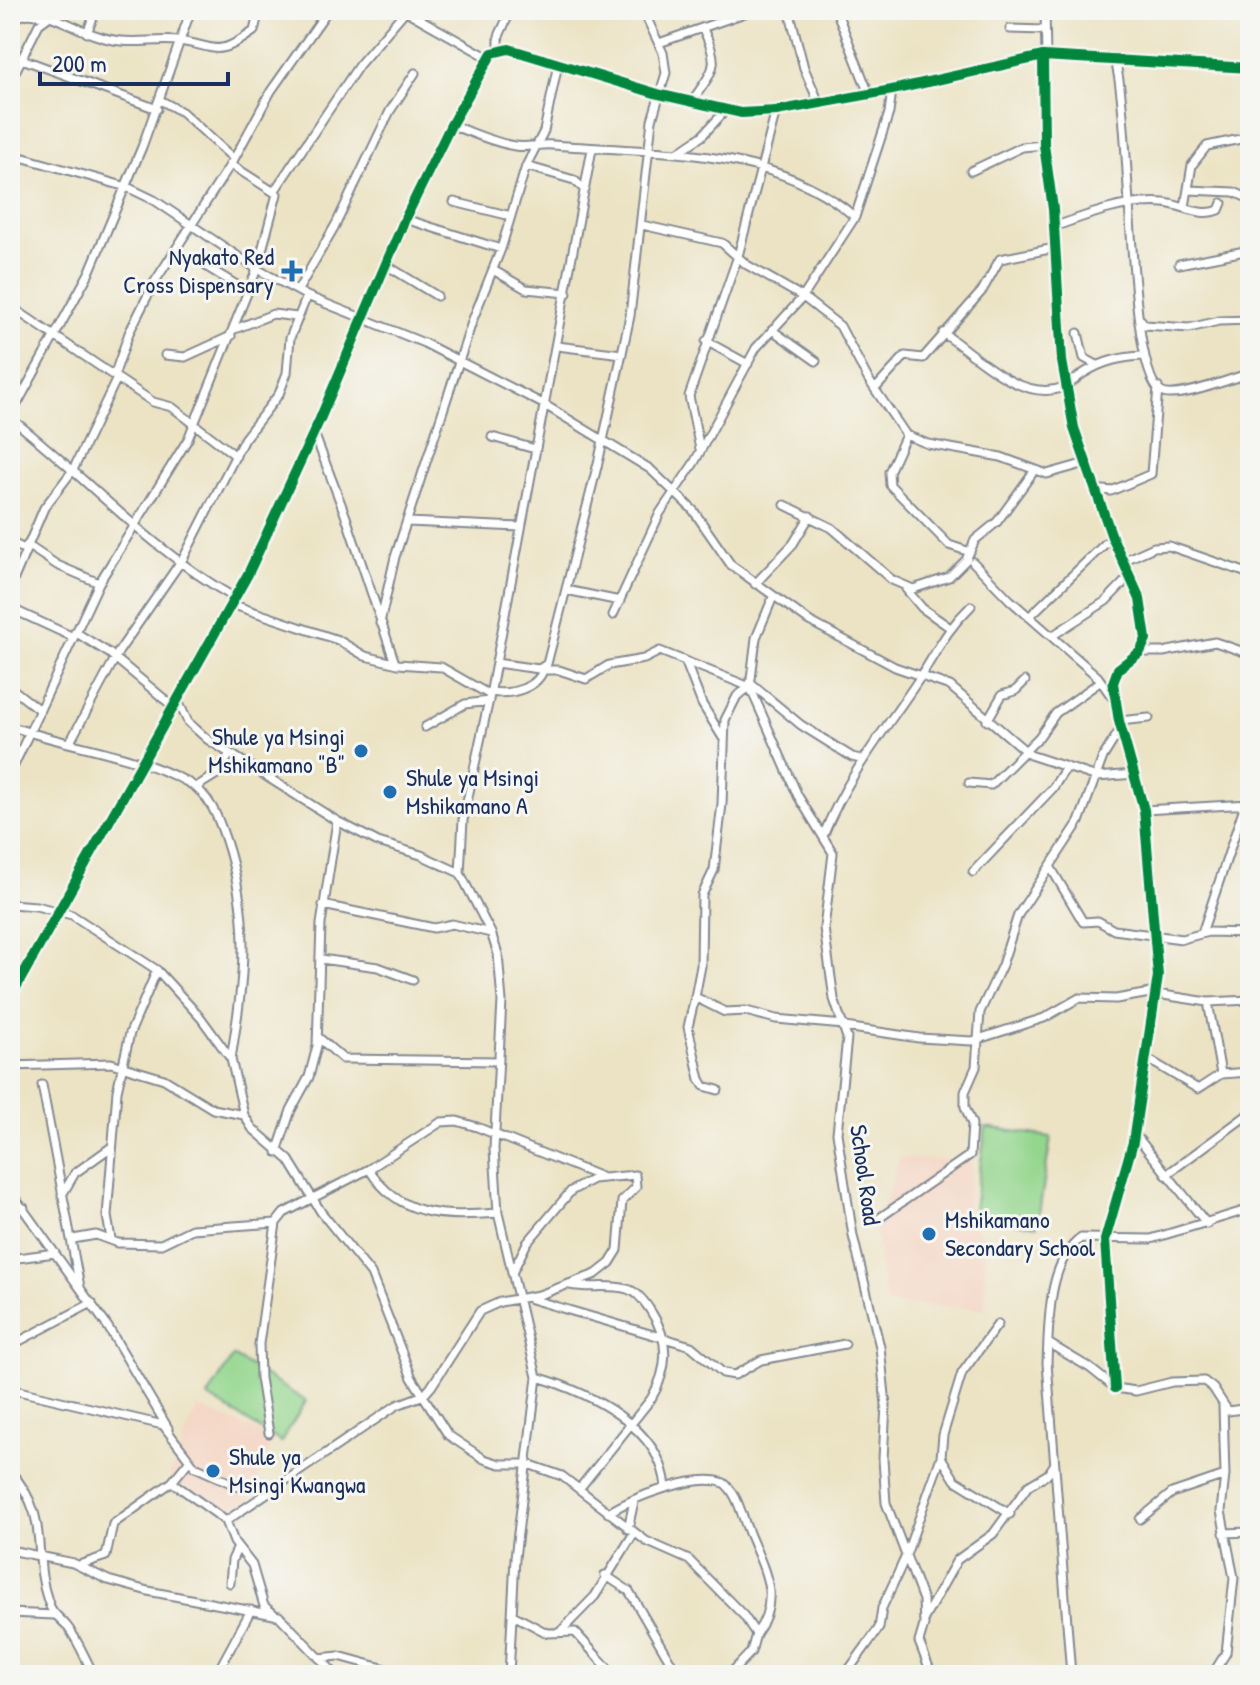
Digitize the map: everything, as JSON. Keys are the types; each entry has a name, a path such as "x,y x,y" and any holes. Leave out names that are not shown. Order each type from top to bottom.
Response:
{"street":[{"path":"87,33 96,10"},
{"path":"191,10 127,187 77,300 55,334 10,420 73,470 133,528 233,601 338,640 365,656 395,663 441,667 490,696"},
{"path":"10,19 28,14 50,16 87,33 122,41 180,41 209,50 237,43 257,27 259,10"},
{"path":"10,588 44,508 73,470 115,377 141,307 232,161 271,91 328,10"},
{"path":"275,190 359,65 405,10 489,58"},
{"path":"499,50 499,36 511,10"},
{"path":"425,727 465,704 516,691 539,678 544,669 622,354 642,225 648,152 658,94 666,73 659,43 643,10"},
{"path":"659,43 753,10"},
{"path":"789,10 819,103"},
{"path":"836,10 869,94"},
{"path":"1045,10 1044,145 1054,227 1062,361 1074,428 1112,537 1130,576 1145,621 1146,639 1140,652 1115,674 1115,701 1144,810 1157,993 1134,1133 1105,1240 1115,1388"},
{"path":"10,82 39,24 50,16"},
{"path":"691,103 714,64 715,54 703,29"},
{"path":"1010,29 1044,30"},
{"path":"10,998 233,601 313,431 405,219 451,125 489,58 499,50 509,49 725,111 776,111 892,90 1045,56 1250,68"},
{"path":"22,59 157,109"},
{"path":"1115,61 1122,93 1131,203 1130,243 1143,356 1162,392 1186,392 1250,373"},
{"path":"380,623 395,557 459,363 501,249 526,166 538,145 558,64"},
{"path":"298,290 336,224 390,111 415,73"},
{"path":"613,615 654,524 676,492 748,364 772,330 803,297 855,217 889,113 892,90"},
{"path":"10,774 99,583 188,439 257,269 277,200 275,190 232,161 182,112 160,100"},
{"path":"677,153 702,136 725,111"},
{"path":"700,451 688,400 738,256 776,111"},
{"path":"451,125 515,146 677,153 762,168 814,187 855,217"},
{"path":"1185,207 1192,165 1210,143 1250,137"},
{"path":"971,171 1022,147 1044,145"},
{"path":"509,1675 515,1558 537,1377 498,1213 494,1133 500,981 491,933 460,873 463,820 490,696 592,149"},
{"path":"10,154 127,187 164,205 257,269 307,296 362,316 545,405 650,469 676,492 709,530 731,565 773,597 850,645 920,677 950,686 1024,752 1065,769 1097,777 1122,778 1135,774"},
{"path":"526,166 574,180 585,191"},
{"path":"1189,190 1232,192 1250,199"},
{"path":"454,202 511,216"},
{"path":"1054,227 1131,203 1185,207 1208,214 1219,210 1222,203"},
{"path":"405,219 501,249"},
{"path":"642,225 711,240 803,297 846,332 859,364 906,435 928,444 1001,457 1034,471 1056,473 1086,463"},
{"path":"875,389 903,357 923,358 982,291 1000,259 1055,248"},
{"path":"1179,264 1250,250"},
{"path":"386,265 437,296"},
{"path":"207,267 248,292"},
{"path":"493,270 526,289 567,293"},
{"path":"70,742 115,659 181,562 236,456 283,387 290,338 307,296"},
{"path":"10,306 55,334 83,358 153,402 172,407 236,456"},
{"path":"165,355 185,357 273,314 297,317"},
{"path":"1139,319 1145,325 1187,328 1219,321 1250,320"},
{"path":"772,330 816,361"},
{"path":"943,333 1030,390 1045,392 1068,386 1097,365 1143,356"},
{"path":"1078,333 1084,358 1097,365"},
{"path":"706,341 748,364"},
{"path":"557,346 622,354"},
{"path":"1096,489 1111,491 1151,474 1158,387"},
{"path":"313,431 346,517 395,663"},
{"path":"906,435 889,472 890,485 949,545 970,552"},
{"path":"492,437 535,449"},
{"path":"905,588 947,579 1034,471"},
{"path":"785,505 832,528 905,588 922,608 949,627"},
{"path":"755,584 793,544 810,516"},
{"path":"408,522 521,527"},
{"path":"1029,617 1112,537"},
{"path":"10,542 99,583"},
{"path":"1123,561 1154,547 1169,546 1250,574"},
{"path":"973,562 1101,681 1115,701"},
{"path":"1052,636 1106,601 1130,576"},
{"path":"566,590 620,601"},
{"path":"750,685 756,638 773,597"},
{"path":"824,834 845,785 861,759 920,677 949,627 971,606"},
{"path":"10,608 74,634 115,659 176,705 198,732 337,821 378,842 421,855 460,873"},
{"path":"1140,652 1163,652 1215,642 1250,654"},
{"path":"496,663 559,670 586,679 609,665 644,659 656,651 667,652 686,663 750,685 801,725 852,757 861,759"},
{"path":"686,663 702,704 723,738"},
{"path":"987,721 1002,695 1015,691 1025,681"},
{"path":"969,783 991,785 1056,713 1101,681"},
{"path":"718,1090 704,1086 700,1079 688,1014 701,966 702,895 716,859 723,738 730,707 742,690 750,685"},
{"name":"School Road","path":"750,685 798,796 824,834 834,862 824,913 826,942 834,999 847,1038 837,1133 853,1236 880,1347 886,1405 883,1459 886,1503 923,1600 924,1619 919,1642 932,1675"},
{"path":"10,687 38,709"},
{"path":"1120,724 1149,718"},
{"path":"878,1219 970,1155 972,1124 965,1107 965,1092 976,1067 980,1012 1006,955 1018,915 1051,868 1087,806 1105,753 1120,724"},
{"path":"10,726 140,764 196,787 212,806 223,831 241,894 244,979 231,1059 244,1115 252,1128 293,1166 311,1198 371,1274 412,1378 440,1424 456,1443 484,1459 500,1464 528,1464 552,1471 653,1546 672,1550 689,1560 751,1623 756,1634"},
{"path":"196,787 217,774 230,754"},
{"path":"973,872 1053,788 1065,769"},
{"path":"1144,810 1248,804 1202,933"},
{"path":"277,1152 291,1110 309,1077 319,1038 323,905 337,821"},
{"path":"1051,868 1080,920 1184,939 1202,933 1250,933"},
{"path":"10,904 72,915 157,970 231,1059"},
{"path":"323,905 434,928 452,924 491,933"},
{"path":"321,959 378,967 413,980"},
{"path":"111,1239 107,1216 110,1148 122,1065 135,1021 157,970"},
{"path":"695,997 725,1012 746,1011 776,1019 919,1038 976,1041 1044,1018 1079,998 1157,993 1208,1002 1250,1000"},
{"path":"1208,1002 1221,1074"},
{"path":"319,1038 343,1059 499,1061"},
{"path":"1146,1058 1195,1089 1203,1088 1221,1074 1250,1072"},
{"path":"10,1066 64,1067 98,1061 122,1065 181,1087 213,1109 244,1115"},
{"path":"42,1085 81,1290"},
{"path":"1166,1175 1250,1113"},
{"path":"269,1433 260,1378 259,1344 276,1223 284,1213 369,1169 441,1122 457,1121 494,1133 602,1177"},
{"path":"1134,1133 1207,1224"},
{"path":"62,1195 75,1173 110,1148"},
{"path":"369,1169 382,1189 406,1207 465,1214 498,1213"},
{"path":"226,1521 397,1405 424,1395 480,1311 500,1302 531,1299 600,1271 618,1250 622,1201 634,1190 637,1180 632,1174 602,1177 586,1181 571,1191 527,1243 512,1273"},
{"path":"10,1191 92,1303 189,1461 201,1470 240,1487"},
{"path":"10,1210 24,1208"},
{"path":"1071,1675 1048,1343 1063,1257 1081,1238 1151,1239 1250,1209"},
{"path":"73,1239 96,1235 161,1244 192,1229 276,1223"},
{"path":"10,1259 55,1253"},
{"path":"568,1284 589,1289 630,1290 647,1304 665,1338 665,1366 660,1384 579,1489"},
{"path":"531,1299 691,1346 723,1373 735,1375 761,1360 845,1344"},
{"path":"10,1346 92,1303"},
{"path":"845,1675 878,1630 882,1608 905,1558 941,1457 943,1435 962,1373 998,1324"},
{"path":"1048,1343 1090,1368 1115,1388 1136,1391 1172,1382 1204,1381 1213,1388 1223,1406 1232,1412 1250,1408"},
{"path":"537,1377 598,1401 630,1426 659,1458 666,1488"},
{"path":"10,1389 168,1428"},
{"path":"1212,1675 1226,1653 1234,1578 1221,1504 1225,1475 1223,1406"},
{"path":"941,1457 955,1480 1010,1514"},
{"path":"79,1565 106,1556 113,1524 172,1482 189,1461"},
{"path":"924,1619 957,1560 993,1534 1028,1486 1048,1474 1055,1463"},
{"path":"10,1471 22,1486 39,1523 47,1601 54,1615 66,1625 94,1675"},
{"path":"1140,1519 1172,1493 1225,1475"},
{"path":"608,1513 652,1490 718,1480 729,1487 770,1577 766,1620 756,1634 751,1652 729,1675"},
{"path":"172,1482 226,1521 238,1547 252,1565 264,1606 336,1675"},
{"path":"561,1631 589,1605 631,1531 634,1501"},
{"path":"1224,1533 1250,1532"},
{"path":"230,1583 232,1560 238,1547"},
{"path":"10,1550 79,1565 108,1580 148,1591 275,1615"},
{"path":"605,1575 629,1591 678,1675"},
{"path":"216,1675 251,1610"},
{"path":"10,1613 54,1615"},
{"path":"513,1615 547,1633 575,1632 614,1675"},
{"path":"319,1658 339,1656 408,1675"},
{"path":"662,1675 671,1662"}],"shaded area":[{"name":"Mshikamano Secondary School","path":"899,1158 972,1161 966,1214 984,1238 985,1309 886,1304 876,1231"},
{"path":"197,1407 273,1438 244,1518 169,1477"}],"green space":[{"path":"986,1127 1051,1137 1037,1226 973,1216"},
{"path":"233,1356 306,1401 281,1442 208,1397"}],"cycle path":[{"path":"10,998 248,574 320,419 405,219 451,125 492,53 509,49 658,94 741,113 776,111 892,90 1043,56 1250,68"},
{"path":"1043,56 1044,145 1053,209 1062,361 1074,428 1112,537 1140,599 1146,639 1140,652 1118,669 1113,683 1119,721 1144,810 1158,976 1133,1142 1105,1240 1115,1388"}],"place":[{"name":"Nyakato Red Cross Dispensary","path":"292,271"},
{"name":"Shule ya Msingi Mshikamano \"B\"","path":"361,751"},
{"name":"Shule ya Msingi Mshikamano A","path":"390,792"},
{"name":"Mshikamano Secondary School","path":"929,1234"},
{"name":"Shule ya Msingi Kwangwa","path":"213,1471"}]}
